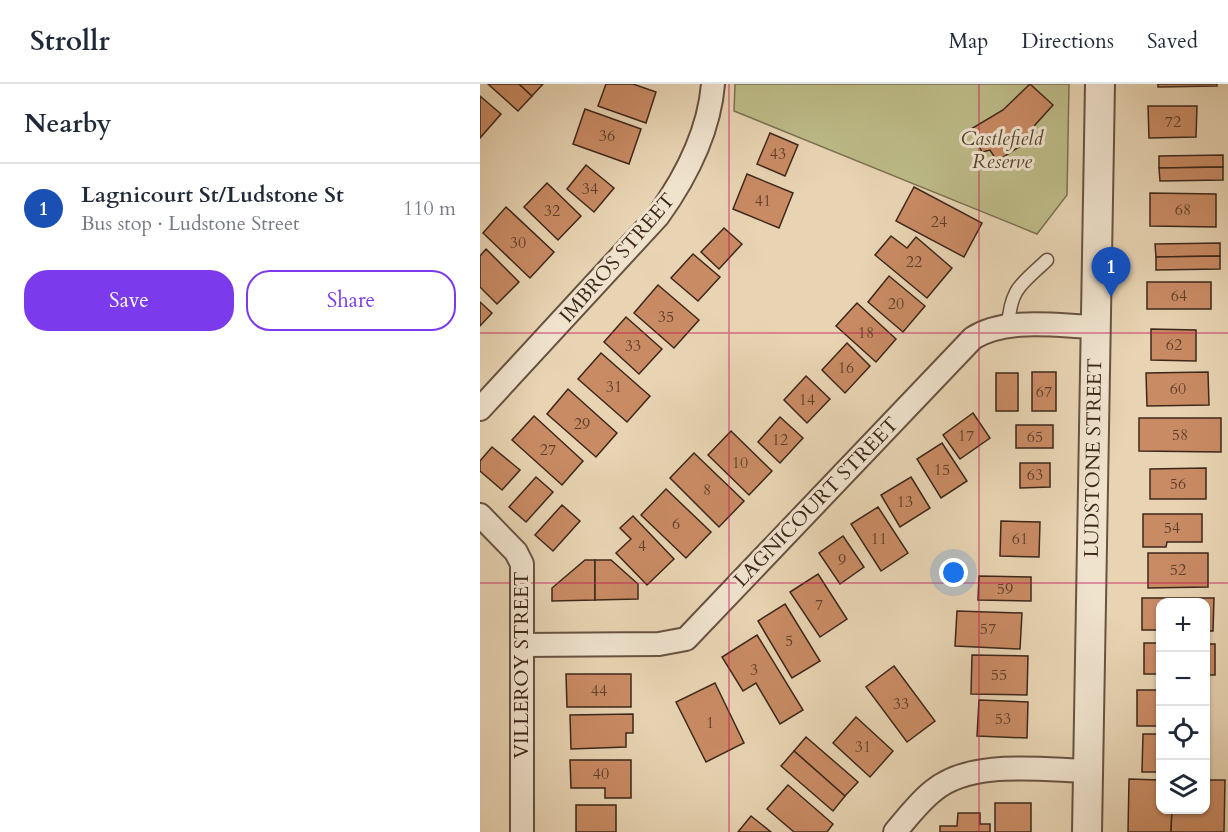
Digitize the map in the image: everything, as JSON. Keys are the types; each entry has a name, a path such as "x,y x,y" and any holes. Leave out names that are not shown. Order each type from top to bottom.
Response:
{"street":[{"name":"IMBROS STREET","path":"480,409 658,216 677,190 706,124 713,84"},
{"name":"LUDSTONE STREET","path":"1087,832 1100,84"},
{"name":"LAGNICOURT STREET","path":"522,645 659,644 686,639 978,334 1008,326 1096,327"},
{"name":"VILLEROY STREET","path":"480,515 516,552 522,564 522,832"},
{"path":"895,832 934,790 977,772 996,769 1088,771"}],"lane":[{"path":"1008,326 1013,293 1047,260"}],"green space":[{"name":"Castlefield Reserve","path":"735,84 1069,84 1067,195 1037,234 734,111"}],"building":[{"path":"488,84 519,84 532,96 518,111"},
{"path":"519,84 543,84 532,96"},
{"path":"606,84 633,84 656,92 646,123 598,106"},
{"path":"1030,84 1053,105 1035,125 1027,142 997,161 990,150 982,152 971,129 1003,110"},
{"path":"1158,84 1217,84 1217,86 1158,87"},
{"path":"480,96 501,114 480,138"},
{"path":"1148,106 1197,106 1196,137 1149,138"},
{"path":"585,109 641,129 629,164 573,144"},
{"path":"770,133 798,145 785,176 757,164"},
{"path":"1223,155 1223,167 1159,168 1159,156"},
{"path":"586,165 614,188 594,212 567,189"},
{"path":"1223,167 1223,180 1160,181 1159,168"},
{"path":"747,174 793,193 779,228 733,209"},
{"path":"547,183 581,216 558,240 524,207"},
{"path":"914,187 982,223 964,257 896,221"},
{"path":"1150,193 1216,194 1216,227 1150,226"},
{"path":"506,207 554,252 530,278 483,233"},
{"path":"724,228 742,244 719,269 701,252"},
{"path":"891,236 907,248 916,237 952,268 927,298 875,255"},
{"path":"1220,243 1220,256 1156,257 1155,244"},
{"path":"486,249 519,282 497,304 480,287 480,256"},
{"path":"693,254 720,277 698,301 671,278"},
{"path":"1220,256 1220,269 1156,270 1156,257"},
{"path":"889,276 925,306 903,332 868,302"},
{"path":"1147,282 1211,282 1211,309 1147,309"},
{"path":"658,285 699,320 674,348 634,313"},
{"path":"480,302 492,313 480,326"},
{"path":"857,303 896,339 876,362 836,326"},
{"path":"626,317 662,349 639,374 604,342"},
{"path":"1151,329 1196,330 1196,361 1151,360"},
{"path":"847,343 870,366 845,393 822,370"},
{"path":"601,353 650,396 627,422 578,379"},
{"path":"1032,372 1056,372 1056,411 1032,411"},
{"path":"1208,372 1209,405 1147,406 1146,373"},
{"path":"996,373 1018,373 1018,411 996,411"},
{"path":"806,376 830,399 807,423 784,400"},
{"path":"568,389 617,433 596,457 547,414"},
{"path":"973,413 990,438 960,459 943,435"},
{"path":"534,416 583,461 562,485 512,440"},
{"path":"780,417 803,438 780,463 758,442"},
{"path":"1139,418 1221,418 1221,452 1139,451"},
{"path":"1016,425 1053,425 1053,448 1016,448"},
{"path":"731,431 772,471 749,495 708,455"},
{"path":"942,443 967,481 941,498 917,459"},
{"path":"492,447 520,470 502,490 480,471 480,461"},
{"path":"694,453 744,501 719,527 670,478"},
{"path":"1020,463 1050,463 1050,487 1020,488"},
{"path":"1206,468 1206,499 1150,499 1150,469"},
{"path":"536,477 553,492 526,522 509,507"},
{"path":"911,477 930,508 900,527 881,495"},
{"path":"666,489 711,532 686,558 641,515"},
{"path":"562,505 580,521 553,551 535,535"},
{"path":"878,507 908,553 881,571 851,524"},
{"path":"1143,514 1202,514 1202,542 1167,542 1166,547 1143,547"},
{"path":"633,516 674,559 647,585 616,553 631,539 620,528"},
{"path":"1001,521 1040,522 1039,557 1000,556"},
{"path":"843,536 864,567 840,584 819,553"},
{"path":"1148,553 1208,553 1208,587 1148,588"},
{"path":"585,560 595,560 595,600 552,601 552,588"},
{"path":"595,560 611,560 638,584 638,599 595,600"},
{"path":"818,574 847,619 820,637 790,592"},
{"path":"979,576 1031,577 1031,601 978,600"},
{"path":"1142,598 1156,598 1156,630 1142,630"},
{"path":"1210,598 1214,598 1213,631 1210,631"},
{"path":"785,604 820,661 792,678 758,621"},
{"path":"957,611 1022,613 1020,649 955,646"},
{"path":"757,635 803,710 780,724 756,683 743,691 722,657"},
{"path":"1144,643 1156,643 1156,674 1144,674"},
{"path":"1210,644 1215,644 1215,675 1210,675"},
{"path":"972,655 1028,656 1027,695 971,694"},
{"path":"894,666 935,721 907,742 866,687"},
{"path":"566,674 631,674 631,707 567,707"},
{"path":"715,683 744,743 706,762 676,702"},
{"path":"1137,690 1156,690 1156,726 1137,726"},
{"path":"979,700 1028,702 1027,738 977,736"},
{"path":"633,714 633,733 626,733 626,747 571,749 570,715"},
{"path":"856,717 893,751 870,777 833,743"},
{"path":"1143,734 1156,734 1156,772 1142,772"},
{"path":"806,737 858,782 845,796 794,751"},
{"path":"794,751 845,796 833,811 781,766"},
{"path":"570,760 631,760 631,798 605,798 605,788 571,788"},
{"path":"1129,779 1156,780 1156,814 1172,814 1171,832 1128,832"},
{"path":"1210,780 1225,780 1224,832 1171,832 1172,814 1210,814"},
{"path":"788,785 833,824 827,832 794,832 767,809"},
{"path":"995,803 1031,803 1031,832 995,832"},
{"path":"576,805 616,805 616,832 576,832"},
{"path":"958,813 980,813 980,824 990,824 990,832 940,832 940,826 957,826"},
{"path":"751,816 771,832 738,832"}],"place":[{"name":"Lagnicourt St/Ludstone St","path":"1111,297"}]}
